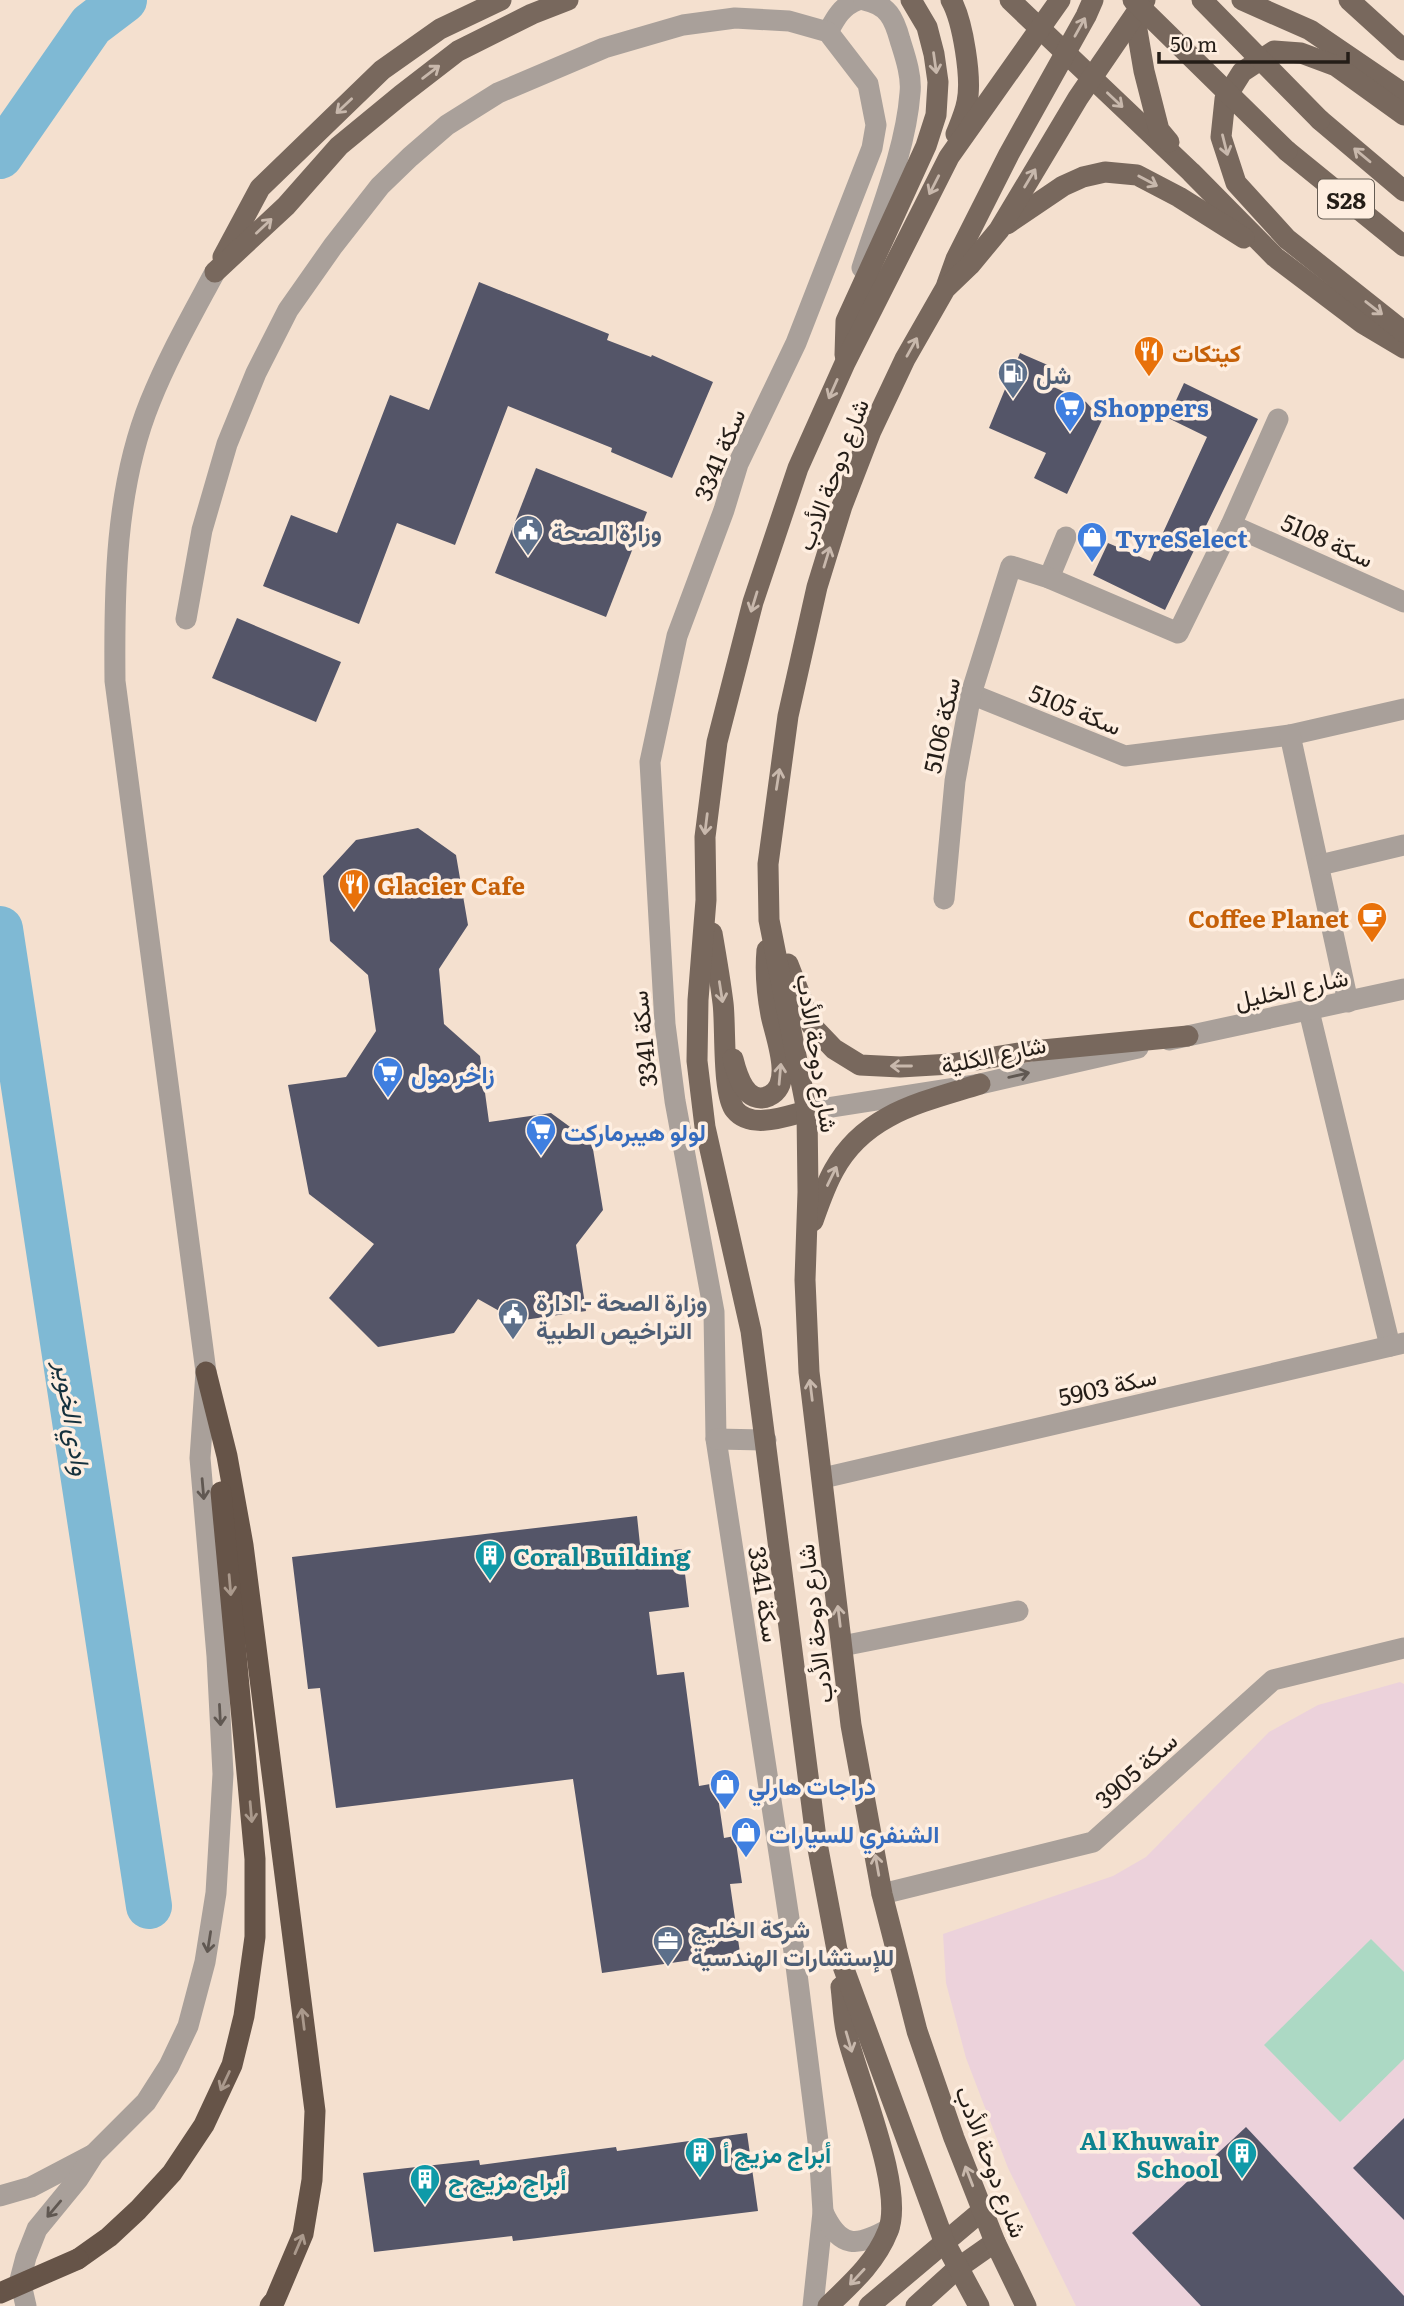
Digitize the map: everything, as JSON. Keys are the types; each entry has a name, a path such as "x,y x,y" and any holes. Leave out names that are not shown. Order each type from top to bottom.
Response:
{"highway":[{"path":"206,1371 227,1456 243,1545 315,2111 312,2180 303,2234 270,2306"},
{"path":"0,2293 78,2259 109,2237 172,2173 204,2125 232,2066 244,2016 255,1937 255,1859 224,1520 206,1371"}],"main road":[{"path":"215,272 260,188 321,128 382,70 440,29 500,0"},
{"path":"215,272 286,206 339,146 401,94 458,51 532,14 568,0"},
{"path":"845,363 846,321 926,146 936,115 938,82 934,54 927,27 911,0"},
{"path":"948,157 967,101 966,56 957,9 951,0"},
{"path":"1010,0 1191,172 1275,257"},
{"name":"شارع دوحة الأدب","path":"979,2306 944,2241 837,1950 816,1838 751,1331 705,1127 696,1061 698,1000 706,900 705,837 717,742 753,602 798,467 845,363 948,157 1060,0"},
{"path":"944,289 962,247 1093,0"},
{"name":"S28","path":"1202,0 1320,120 1404,191"},
{"path":"1242,0 1310,30 1404,94"},
{"path":"1349,0 1404,50"},
{"path":"1139,2 1136,24 1144,71 1159,130 1191,172"},
{"name":"شارع دوحة الأدب","path":"1026,2306 995,2242 954,2138 917,2031 882,1894 852,1725 809,1372 804,1280 808,1192 807,1111 769,920 768,864 772,818 788,716 817,587 842,506 871,431 905,359 944,289 970,265 999,229 1139,2"},
{"name":"S28","path":"1139,2 1287,151 1404,246"},
{"path":"1404,115 1336,66 1301,53 1274,51 1242,72 1225,99 1221,137 1236,183 1287,240 1404,332"},
{"path":"997,86 1011,68 1024,59 1039,58 1048,75 1038,103"},
{"path":"999,229 1063,186 1083,177 1105,172 1137,175 1179,197 1275,257 1362,323 1404,348"},
{"path":"706,900 723,1003 729,1094 735,1110 749,1118 767,1120 807,1111"},
{"path":"725,1029 742,1085 750,1095 762,1098 771,1095 779,1087 782,1072 765,969 769,920"},
{"path":"769,920 812,1026 834,1049 860,1065 900,1067 951,1064 1032,1051 1188,1036"},
{"path":"806,1240 834,1170 853,1143 876,1123 900,1110 980,1084"},
{"path":"828,2306 873,2260 889,2229 892,2202 875,2128 846,2033 837,1950"},
{"path":"869,2306 983,2210"},
{"path":"916,2306 958,2268 995,2242"}],"street":[{"path":"186,619 201,530 227,444 256,373 288,310 333,246 380,187 410,157 447,125 498,93 604,48 683,25 736,18 789,21 828,32 846,4 858,0"},
{"path":"846,321 902,139 911,90 906,57 894,20 878,3 864,0"},
{"name":"سكة 3341","path":"813,2306 823,2212 819,2149 795,1958 716,1440 714,1312 675,1101 665,1024 650,762 677,636 738,464 796,343 872,148 876,125 868,84 828,32"},
{"path":"26,2306 20,2280 37,2229 78,2179 94,2154 146,2102 169,2066 188,2026 205,1962 216,1893 223,1774 217,1656 200,1458 206,1371 115,681 114,589 128,475 149,404 178,340 215,272"},
{"path":"1066,537 1049,578 1178,633 1278,419"},
{"name":"سكة 5108","path":"1231,524 1404,602"},
{"name":"سكة 5106","path":"944,899 955,781 971,694 1012,566 1049,578"},
{"name":"سكة 5105","path":"971,694 1125,756 1290,736 1404,709"},
{"path":"1290,736 1349,1002"},
{"path":"1320,865 1404,845"},
{"name":"شارع الخليل","path":"1188,1036 1404,989"},
{"path":"1309,1011 1397,1345"},
{"name":"شارع الكلية","path":"807,1111 980,1084 1188,1036"},
{"name":"سكة 5903","path":"823,1478 1397,1345"},
{"path":"716,1440 766,1440"},
{"path":"842,1646 1018,1611"},
{"name":"سكة 3905","path":"882,1894 1093,1842 1273,1681 1404,1648"},
{"path":"0,2196 32,2187 94,2154"},
{"path":"823,2212 831,2230 847,2240 866,2242 889,2229"},
{"path":"0,2301 8,2306"}],"shaded area":[{"path":"1400,1682 1404,1684 1404,2306 1076,2306 1008,2168 966,2058 946,1983 943,1934 1113,1876 1146,1857 1269,1732 1318,1705"}],"green space":[{"path":"1371,1939 1404,1972 1404,2059 1340,2122 1264,2045"}],"building":[{"path":"479,282 609,334 607,340 651,357 652,355 713,382 672,478 611,452 612,448 508,406 455,545 397,523 359,624 263,586 291,515 337,533 390,395 429,410"},
{"path":"1020,353 1050,366 1043,382 1086,402 1102,420 1067,494 1034,478 1046,453 989,428"},
{"path":"1184,383 1258,419 1165,610 1093,575 1108,543 1150,561 1207,437 1168,418"},
{"path":"536,468 647,512 606,617 495,573"},
{"path":"237,618 341,662 316,722 212,678"},
{"name":"زاخر مول","path":"418,828 456,855 468,925 439,969 444,1024 480,1056 489,1122 551,1113 592,1143 603,1210 576,1245 586,1311 517,1321 478,1299 454,1333 378,1347 329,1298 374,1244 309,1194 288,1085 346,1077 376,1031 368,975 330,941 323,876 356,840"},
{"path":"637,1516 641,1554 682,1549 689,1607 649,1612 657,1675 684,1672 699,1786 716,1783 724,1838 735,1836 742,1883 730,1884 740,1953 602,1973 573,1779 336,1808 320,1688 308,1689 292,1557"},
{"path":"1404,2118 1404,2220 1353,2168"},
{"name":"Al Khuwair School","path":"1246,2127 1404,2296 1404,2306 1201,2306 1132,2233"},
{"path":"747,2133 758,2211 513,2241 512,2236 374,2252 363,2173 479,2160 480,2165 616,2147 617,2151"}],"waterway":[{"name":"وادي الخوير","path":"0,156 91,25 124,0"},
{"name":"وادي الخوير","path":"0,929 149,1906"}],"place":[{"name":"كيتكات","path":"1149,378"},
{"name":"شل","path":"1013,400"},
{"name":"Shoppers","path":"1070,433"},
{"name":"وزارة الصحة","path":"528,557"},
{"name":"TyreSelect","path":"1092,564"},
{"name":"Glacier Cafe","path":"354,911"},
{"name":"Coffee Planet","path":"1372,944"},
{"name":"زاخر مول","path":"388,1099"},
{"name":"لولو هيبرماركت","path":"541,1157"},
{"name":"وزارة الصحة - ادارة التراخيص الطبية","path":"513,1341"},
{"name":"Coral Building","path":"490,1582"},
{"name":"دراجات هارلي","path":"725,1811"},
{"name":"الشنفري للسيارات","path":"746,1859"},
{"name":"شركة الخليج للإستشارات الهندسية","path":"668,1968"},
{"name":"أبراج مزيج أ","path":"700,2179"},
{"name":"Al Khuwair School","path":"1242,2180"},
{"name":"أبراج مزيج ج","path":"425,2206"}]}
